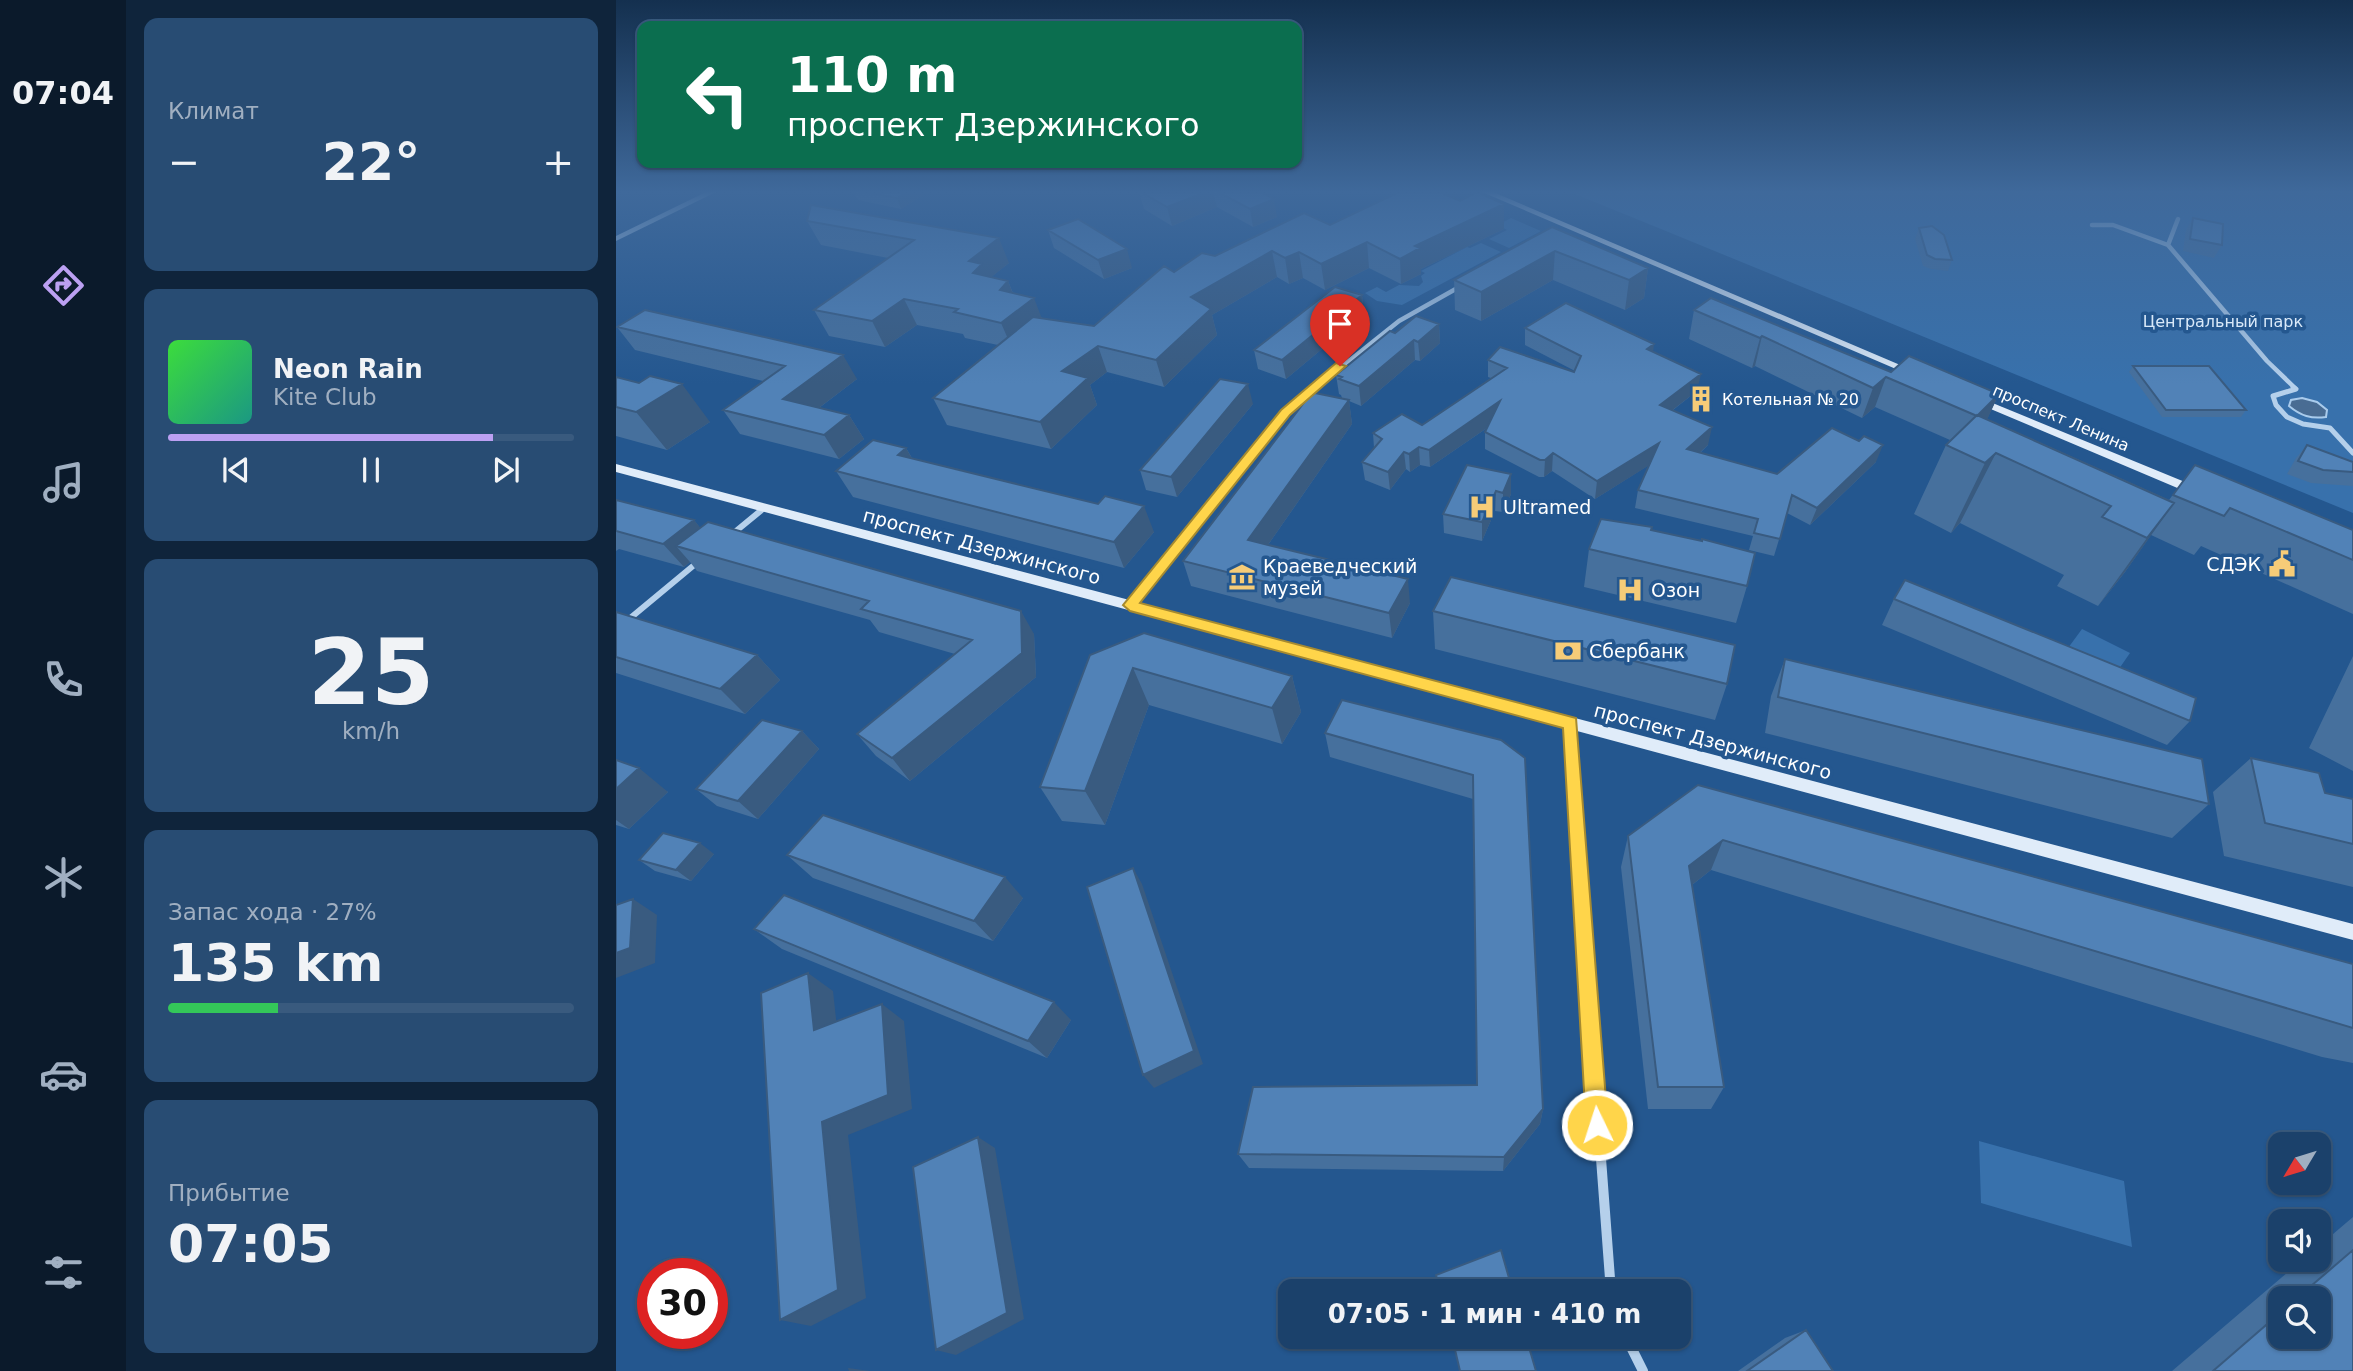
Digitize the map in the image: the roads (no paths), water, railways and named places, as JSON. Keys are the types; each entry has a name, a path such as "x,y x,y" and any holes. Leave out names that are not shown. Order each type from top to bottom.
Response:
{"main road":[{"path":"1631,256 1928,379"},
{"name":"проспект Ленина","path":"1966,395 2207,496"},
{"name":"проспект Дзержинского","path":"616,468 2353,932"}],"street":[{"path":"2177,256 2267,361 2295,389 2273,396 2274,406 2284,417 2306,426 2330,428 2353,453"},
{"path":"1130,605 1286,412 1399,321 1470,281"},
{"path":"721,543 764,508"},
{"path":"616,630 710,552"},
{"path":"1571,723 1610,1279"},
{"path":"1632,1349 1643,1371"}],"place":[{"name":"Котельная № 20","path":"1701,399"},
{"name":"Ultramed","path":"1482,507"},
{"name":"СДЭК","path":"2282,564"},
{"name":"Краеведческий музей","path":"1242,577"},
{"name":"Озон","path":"1630,590"},
{"name":"Сбербанк","path":"1568,651"}],"park label":[{"name":"Центральный парк","path":"2223,321"}]}
